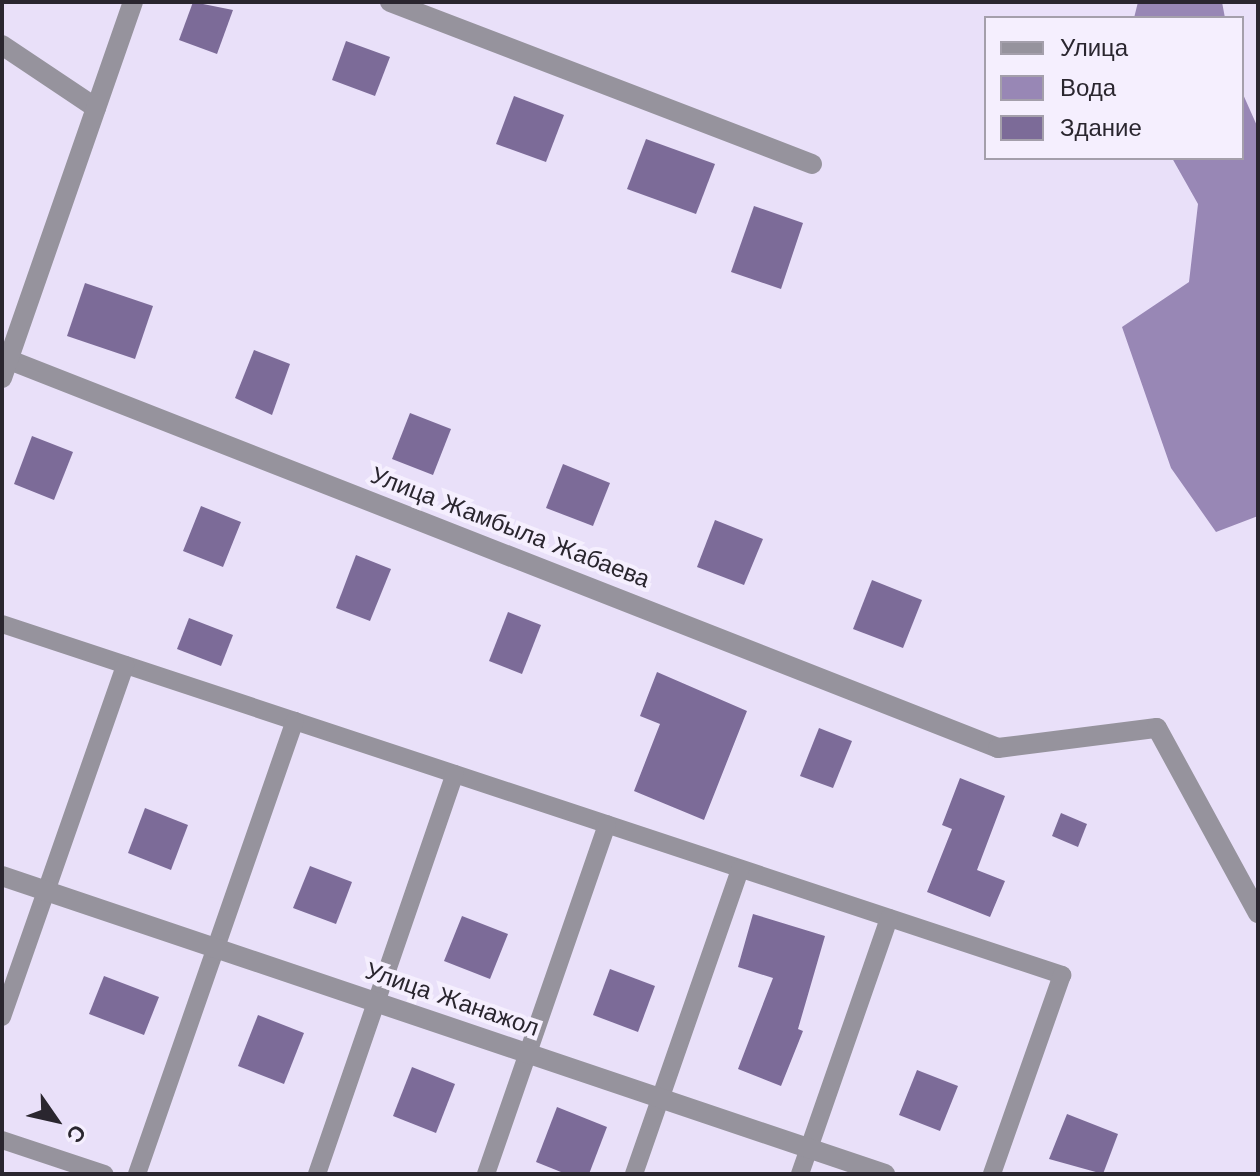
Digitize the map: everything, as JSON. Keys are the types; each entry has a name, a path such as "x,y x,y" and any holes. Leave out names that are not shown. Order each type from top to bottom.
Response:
{"street":[{"path":"5,365 133,2"},
{"path":"390,2 812,164"},
{"path":"2,45 96,108"},
{"name":"Улица Жамбыла Жабаева","path":"5,365 998,748 1157,728 1258,913"},
{"name":"Улица Жанажол","path":"2,876 885,1174"}],"lane":[{"path":"2,624 1062,975 992,1174"},
{"path":"2,1017 125,665"},
{"path":"137,1174 295,721"},
{"path":"317,1174 455,774"},
{"path":"486,1174 607,824"},
{"path":"634,1174 740,869"},
{"path":"800,1174 889,918"},
{"path":"2,1140 104,1174"}],"water":[{"path":"1138,2 1222,2 1225,16 1134,16"},
{"path":"1244,96 1258,128 1258,516 1216,532 1171,468 1122,327 1189,282 1198,204 1173,160 1244,160"}],"building":[{"path":"193,2 233,10 217,54 179,40"},
{"path":"346,41 390,57 375,96 332,80"},
{"path":"514,96 564,115 546,162 496,144"},
{"path":"646,139 715,164 696,214 627,189"},
{"path":"754,206 803,223 781,289 731,272"},
{"path":"85,283 153,306 135,359 67,336"},
{"path":"254,350 290,364 272,415 235,398"},
{"path":"410,413 451,429 433,475 392,459"},
{"path":"32,436 73,452 54,500 14,484"},
{"path":"563,464 610,483 593,526 546,508"},
{"path":"201,506 241,522 223,567 183,551"},
{"path":"715,520 763,539 744,585 697,567"},
{"path":"356,555 391,569 370,621 336,608"},
{"path":"872,580 922,600 903,648 853,629"},
{"path":"508,612 541,625 522,674 489,661"},
{"path":"189,618 233,635 221,666 177,649"},
{"path":"657,672 747,711 704,820 634,791 660,724 640,716"},
{"path":"819,728 852,741 833,788 800,776"},
{"path":"960,778 1005,796 977,870 1005,881 990,917 927,892 952,829 942,825"},
{"path":"145,808 188,825 171,870 128,853"},
{"path":"1061,813 1087,824 1078,847 1052,836"},
{"path":"310,866 352,882 336,924 293,908"},
{"path":"753,914 825,936 798,1029 803,1031 781,1086 738,1069 773,978 738,967"},
{"path":"462,916 508,934 490,979 444,961"},
{"path":"610,969 655,986 638,1032 593,1015"},
{"path":"104,976 159,997 144,1035 89,1014"},
{"path":"258,1015 304,1033 284,1084 238,1066"},
{"path":"412,1067 455,1084 436,1133 393,1116"},
{"path":"917,1070 958,1086 940,1131 899,1115"},
{"path":"557,1107 607,1127 589,1174 566,1174 536,1162"},
{"path":"1067,1114 1118,1134 1103,1174 1049,1159"}]}
